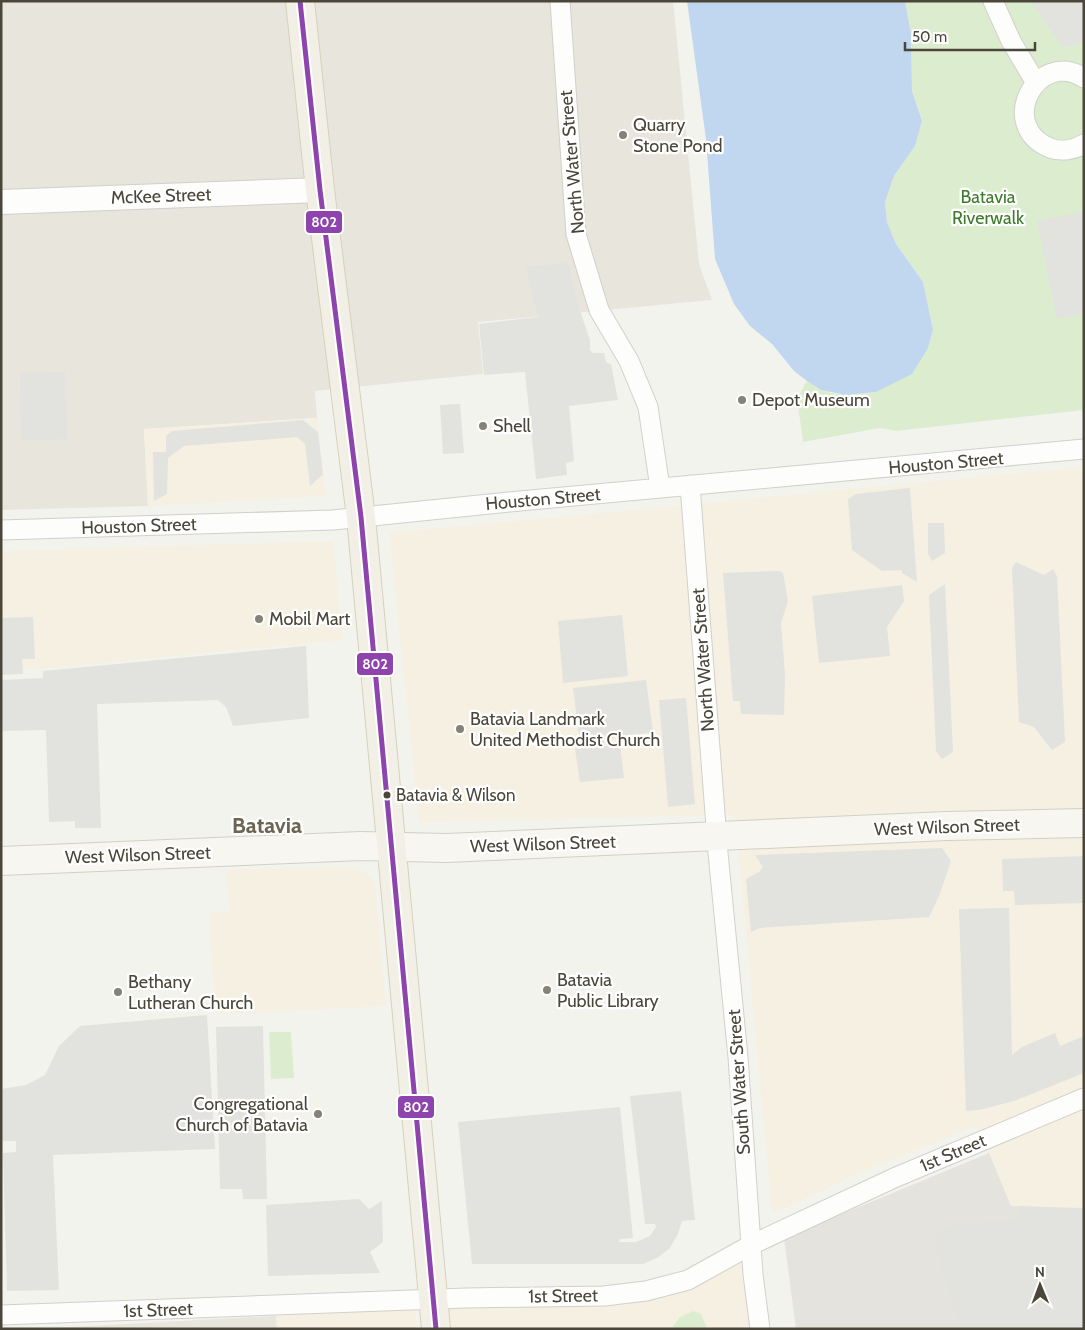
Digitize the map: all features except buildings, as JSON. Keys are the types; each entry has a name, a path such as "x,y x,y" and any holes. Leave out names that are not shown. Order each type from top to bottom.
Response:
{"main road":[{"path":"300,1 320,190 361,517 436,1329"},
{"name":"West Wilson Street","path":"1,861 392,847 446,848 947,826 1084,823"}],"street":[{"name":"North Water Street","path":"560,1 576,234 599,310 629,361 648,407 660,488"},
{"path":"993,1 1011,41 1036,83"},
{"path":"1084,78 1068,72 1056,72 1036,83 1025,100 1024,113 1026,125 1033,136 1043,145 1055,149 1068,150 1084,144"},
{"name":"McKee Street","path":"1,202 320,190"},
{"name":"Houston Street","path":"1,530 315,521 1084,449"},
{"name":"North Water Street","path":"690,485 717,836"},
{"name":"South Water Street","path":"717,836 738,1057 751,1246 760,1329"},
{"name":"1st Street","path":"1,1315 434,1299 604,1296 646,1291 688,1280 751,1246 894,1178 1084,1098"}],"shaded area":[{"path":"1,1 673,1 699,264 712,300 478,322 483,374 315,391 317,418 144,429 148,506 1,510"},
{"path":"1030,1 1084,1 1084,43 1063,47"},
{"path":"1084,211 1084,314 1057,319 1037,221"},
{"path":"568,263 579,308 590,340 590,350 593,353 604,353 606,362 611,364 618,400 569,406 574,461 566,463 567,475 536,479 525,372 484,375 479,324 538,317 526,267"},
{"path":"65,372 67,439 21,440 20,373"},
{"path":"460,404 464,453 443,454 440,405"},
{"path":"317,418 326,496 148,506 144,429"},
{"path":"303,420 318,432 323,474 310,486 305,444 297,437 184,446 168,458 167,494 154,501 153,452 166,452 166,436 172,431"},
{"path":"1084,467 1084,1208 1011,1206 975,1126 864,1171 772,1214 735,815 419,822 389,533"},
{"path":"910,488 917,582 902,573 902,570 882,571 852,550 848,499 856,494"},
{"path":"928,523 944,523 945,553 932,561 928,554"},
{"path":"333,541 343,640 41,669 1,670 1,551"},
{"path":"1016,562 1044,575 1053,569 1057,576 1065,742 1052,750 1034,727 1019,722 1012,568"},
{"path":"779,571 783,573 788,601 781,623 785,674 784,715 741,714 740,701 733,701 723,573"},
{"path":"945,584 953,752 942,759 936,751 929,595"},
{"path":"902,585 904,601 887,627 890,656 819,663 812,596"},
{"path":"1,609 2,618 33,617 35,659 22,659 23,674 1,675"},
{"path":"622,615 628,676 563,683 558,621"},
{"path":"306,646 309,718 233,726 226,707 218,700 97,704 101,828 75,828 75,821 49,822 46,730 1,731 1,680 43,678 43,671"},
{"path":"646,680 653,732 604,739 605,746 620,744 624,778 580,782 575,749 593,747 592,734 579,735 573,688"},
{"path":"686,698 695,804 668,807 659,700"},
{"path":"942,848 951,861 939,896 929,917 760,928 751,932 746,879 759,872 763,867 755,855"},
{"path":"1084,856 1084,903 1015,905 1014,891 1003,891 1002,859"},
{"path":"352,867 369,874 375,885 386,1006 215,1015 209,912 230,911 225,870"},
{"path":"1009,908 1012,1055 1022,1047 1055,1033 1060,1046 1084,1036 1084,1073 1014,1101 979,1110 966,1111 959,909"},
{"path":"207,1015 215,1149 53,1155 59,1290 7,1291 3,1153 16,1152 16,1141 1,1141 1,1089 26,1085 45,1075 59,1046 80,1026"},
{"path":"263,1026 267,1199 243,1199 242,1189 220,1189 216,1027"},
{"path":"681,1091 695,1220 682,1221 677,1236 669,1249 657,1258 643,1264 472,1264 458,1122 620,1107 633,1238 620,1239 619,1242 636,1242 650,1236 656,1227 655,1224 645,1224 630,1096"},
{"path":"989,1153 1011,1206 1084,1208 1084,1329 796,1329 784,1238"},
{"path":"359,1199 369,1209 382,1201 383,1242 370,1252 380,1273 268,1276 266,1205"},
{"path":"1019,1206 1084,1209 1084,1329 960,1329 933,1237 950,1226 1018,1219"},
{"path":"749,1256 755,1329 444,1329 442,1306 606,1302"},
{"path":"415,1308 417,1329 277,1329 276,1316"},
{"path":"276,1316 277,1329 33,1329"}],"green space":[{"name":"Batavia Riverwalk","path":"905,1 1084,1 1084,410 896,431 880,428 803,442 797,398 807,381 821,390 836,394 876,392 928,348 933,331 923,282 896,244 887,222 885,202 894,176 915,146 922,121 912,91 911,34"},
{"path":"269,1032 291,1032 294,1078 271,1079"},
{"path":"693,1311 701,1314 707,1329 671,1329 680,1317"}],"water":[{"path":"687,1 905,1 911,34 912,91 922,121 915,146 894,176 885,202 887,222 896,244 923,282 933,330 928,348 912,374 876,392 846,395 821,390 794,371 772,344 750,326 734,304 715,259 706,139"}],"transit line":[{"name":"802","path":"300,1 320,190 361,517 436,1329"}],"place":[{"name":"Quarry Stone Pond","path":"623,135"},
{"name":"Depot Museum","path":"742,400"},
{"name":"Shell","path":"483,426"},
{"name":"Mobil Mart","path":"259,619"},
{"name":"Batavia Landmark United Methodist Church","path":"460,729"},
{"name":"Batavia & Wilson","path":"387,795"},
{"name":"Batavia Public Library","path":"547,990"},
{"name":"Bethany Lutheran Church","path":"118,992"},
{"name":"Congregational Church of Batavia","path":"318,1114"}],"district":[{"name":"Batavia","path":"267,825"}]}
